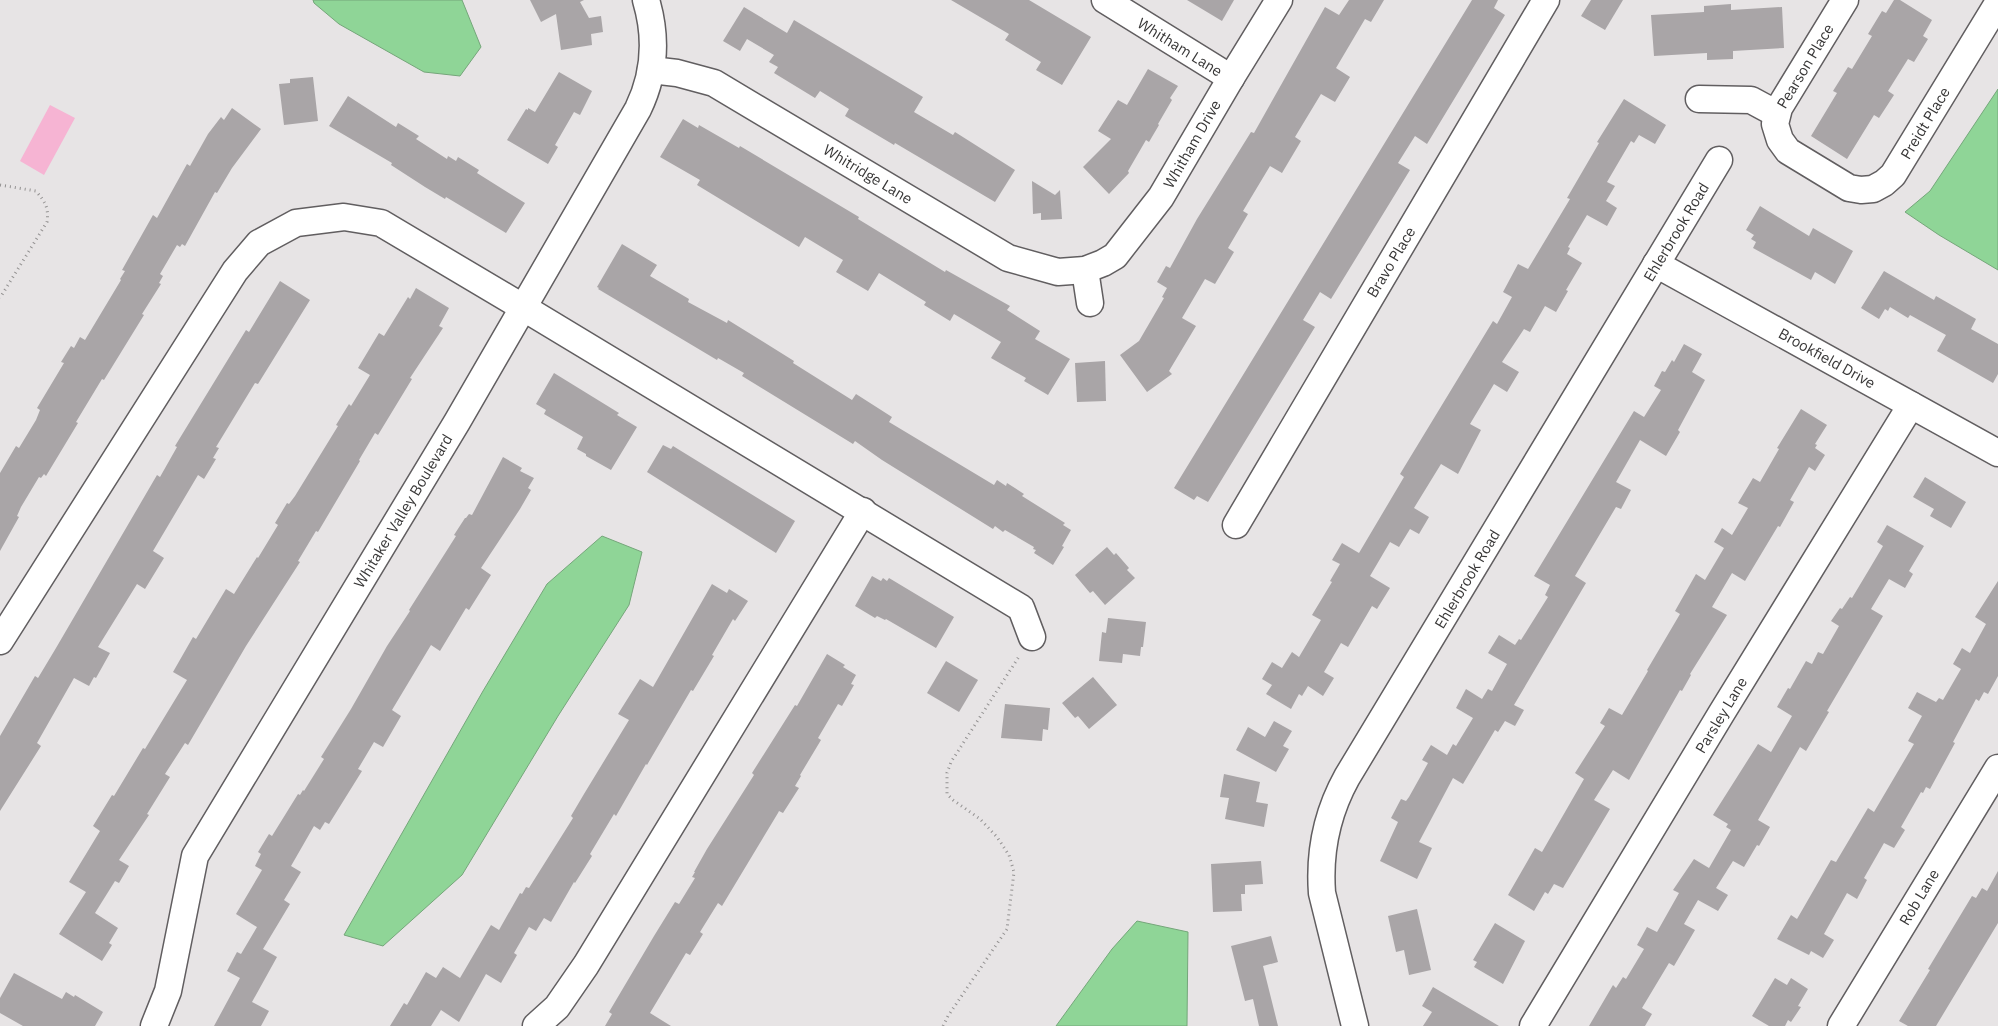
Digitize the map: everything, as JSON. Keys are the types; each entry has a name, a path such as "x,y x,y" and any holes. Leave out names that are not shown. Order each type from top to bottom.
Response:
{"street":[{"name":"Whitaker Valley Boulevard","path":"154,1026 168,990 195,856 524,308 638,109 647,89 654,43 646,0"},
{"name":"Whitham Lane","path":"1105,0 1230,78"},
{"name":"Whitham Drive","path":"1085,270 1115,256 1161,197 1230,78 1279,0"},
{"name":"Bravo Place","path":"1236,525 1546,0"},
{"name":"Pearson Place","path":"1823,172 1788,151 1780,140 1775,124 1782,103 1844,0"},
{"name":"Preidt Place","path":"1823,172 1849,188 1861,190 1873,189 1889,180 1897,170 1998,3"},
{"name":"Whitridge Lane","path":"651,70 677,73 714,83 1008,258 1058,272 1085,270"},
{"path":"1699,99 1751,100 1777,114"},
{"name":"Ehlerbrook Road","path":"1355,1026 1322,902 1320,875 1323,846 1326,829 1335,803 1347,777 1719,160"},
{"path":"0,641 235,270 259,244 296,223 344,217 381,224 863,511 1022,608 1032,637"},
{"name":"Brookfield Drive","path":"1656,264 1998,453"},
{"path":"1085,270 1090,303"},
{"name":"Parsley Lane","path":"1533,1026 1911,404"},
{"path":"536,1026 557,1007 586,965 863,511"},
{"name":"Rob Lane","path":"1841,1026 1998,768"}],"path":[{"path":"0,185 36,191 49,210 47,222 0,298"},
{"path":"943,1026 1007,929 1014,872 1009,856 997,837 980,819 947,794 947,773 951,762 1032,637"}],"shaded area":[{"path":"313,0 462,0 481,47 460,76 424,72 339,24 314,3"},
{"path":"1998,89 1998,270 1939,235 1905,212 1930,191"},
{"path":"50,105 75,118 44,175 20,161"},
{"path":"602,536 642,552 629,605 558,716 462,875 383,946 344,935 483,691 547,584"},
{"path":"1137,921 1188,932 1187,1026 1056,1026 1112,949"}],"building":[{"path":"530,0 584,0 580,2 589,18 601,16 603,32 591,34 592,45 561,50 556,14 541,22"},
{"path":"951,0 1029,0 1091,37 1062,85 1036,70 1041,62 1005,40 1009,34"},
{"path":"1187,0 1234,0 1222,21"},
{"path":"1349,0 1384,0 1371,22 1365,19 1336,68 1350,77 1335,102 1321,94 1295,137 1301,141 1282,173 1270,166 1243,211 1248,214 1228,248 1234,252 1215,284 1205,279 1182,318 1196,326 1169,371 1172,374 1147,392 1120,355 1139,341 1164,298 1162,297 1167,288 1157,282 1166,266 1170,268 1197,219 1251,132 1254,133 1325,7 1339,15"},
{"path":"1472,0 1498,0 1494,8 1505,15 1427,144 1415,136 1398,163 1410,170 1331,299 1320,292 1303,320 1315,327 1208,502 1197,496 1194,500 1174,488"},
{"path":"1591,0 1623,0 1605,30 1581,16"},
{"path":"1894,0 1900,0 1932,20 1923,36 1928,39 1914,62 1908,59 1888,91 1894,95 1879,118 1874,115 1847,159 1811,136 1837,93 1833,91 1848,67 1852,69 1872,36 1868,34 1882,11 1886,13"},
{"path":"1731,4 1731,10 1782,7 1784,48 1733,51 1733,59 1707,60 1707,53 1654,56 1651,15 1704,12 1704,6"},
{"path":"744,7 787,33 794,20 923,97 914,112 953,135 955,132 1015,170 995,202 845,116 849,109 820,91 815,98 774,73 778,67 769,62 774,55 747,39 740,51 723,41"},
{"path":"1148,69 1178,86 1170,98 1172,100 1149,142 1146,140 1128,171 1129,173 1109,194 1083,167 1111,139 1098,131 1118,100 1127,105"},
{"path":"559,72 592,91 580,115 574,112 555,145 558,147 548,164 507,140 526,109 528,110 528,108 535,112"},
{"path":"313,77 318,121 284,125 279,84 290,83 290,79"},
{"path":"348,96 396,127 398,123 419,136 416,139 447,159 448,156 456,161 458,157 479,170 477,173 525,203 506,233 446,197 445,199 425,187 391,165 392,163 329,126"},
{"path":"1624,99 1666,125 1655,144 1639,135 1634,143 1631,141 1607,182 1615,186 1606,201 1617,208 1607,226 1587,215 1568,247 1570,248 1567,254 1582,263 1556,312 1545,306 1530,332 1524,329 1502,362 1519,372 1507,392 1494,384 1470,424 1481,430 1458,474 1441,464 1414,508 1429,517 1419,534 1410,529 1399,547 1390,542 1370,576 1390,588 1377,609 1372,606 1348,647 1341,643 1324,672 1334,678 1323,696 1308,686 1302,696 1299,694 1291,709 1266,694 1272,685 1262,679 1272,662 1282,668 1292,652 1299,657 1321,620 1312,615 1332,582 1330,581 1340,564 1332,560 1342,543 1359,553 1404,477 1400,474 1493,321 1497,324 1512,297 1503,292 1518,264 1528,269 1570,199 1567,198 1599,143 1597,142"},
{"path":"232,108 261,129 232,168 217,193 215,192 185,246 182,244 180,247 177,245 160,274 163,276 159,283 161,284 142,314 144,315 104,380 102,379 46,476 44,474 41,478 39,477 21,507 17,516 19,517 0,551 0,473 16,446 19,448 36,420 40,410 37,408 64,363 61,362 71,346 74,348 80,337 85,340 121,280 125,271 122,270 153,215 157,218 187,164 190,166 208,134 221,117 224,120"},
{"path":"683,119 698,128 699,125 739,148 740,146 859,217 858,219 945,272 946,270 1010,306 1007,310 1040,331 1035,339 1070,359 1048,395 1024,381 1026,378 991,358 1001,342 954,314 950,321 924,305 926,302 879,273 868,291 836,272 843,260 805,237 799,247 697,185 700,180 660,157"},
{"path":"1032,181 1055,195 1060,190 1062,219 1041,220 1041,213 1033,214"},
{"path":"1760,206 1809,236 1813,228 1853,251 1835,284 1815,272 1811,280 1753,248 1756,242 1751,239 1754,235 1746,230"},
{"path":"622,244 657,265 650,276 689,299 688,302 727,323 728,320 852,400 856,394 892,417 889,422 994,485 997,480 1006,486 1007,483 1024,494 1022,496 1065,523 1063,525 1071,530 1062,546 1064,547 1053,565 1034,553 1036,550 1033,549 1034,547 1005,530 1003,532 995,526 993,529 882,460 855,441 853,444 742,376 744,373 718,358 717,360 598,289 597,287"},
{"path":"1884,271 1934,300 1936,296 1976,319 1971,329 1998,344 1998,374 1993,383 1937,351 1946,335 1910,315 1908,318 1890,307 1888,311 1885,309 1879,319 1861,308"},
{"path":"280,281 310,300 258,384 255,383 216,447 219,448 213,458 216,459 204,479 198,475 153,551 164,558 145,589 137,584 98,647 110,653 96,678 94,677 89,686 74,678 37,743 41,746 0,811 0,736 35,676 38,678 157,475 160,477 177,447 175,446 246,330 249,332"},
{"path":"416,288 449,308 439,326 443,328 410,378 412,379 378,435 375,433 318,532 316,531 298,561 300,562 246,646 188,745 185,743 165,774 170,777 147,814 149,815 119,860 129,866 119,883 115,881 95,913 118,928 109,943 112,945 102,961 59,934 86,892 69,882 100,831 93,826 143,748 145,749 187,680 173,672 193,637 196,639 226,589 234,594 258,558 278,525 275,523 287,503 289,504 295,496 338,426 336,425 349,404 351,406 370,375 358,368 379,333 384,336 408,297 410,299"},
{"path":"1684,344 1702,354 1692,372 1705,380 1666,456 1640,440 1616,482 1631,490 1621,509 1616,507 1575,576 1586,583 1514,705 1524,710 1515,726 1505,721 1498,732 1495,730 1463,784 1453,778 1419,842 1432,848 1417,879 1380,861 1398,822 1391,818 1401,799 1406,801 1409,797 1428,763 1422,760 1431,745 1447,755 1453,744 1456,746 1473,718 1456,708 1466,689 1482,699 1488,689 1492,691 1507,664 1488,653 1499,635 1515,645 1519,639 1521,640 1548,597 1545,595 1550,585 1534,576 1634,411 1644,417 1661,390 1654,386 1662,371 1665,372 1672,360 1674,362"},
{"path":"1105,361 1106,401 1077,402 1075,363"},
{"path":"554,373 619,413 617,415 637,427 611,470 577,449 583,437 544,414 546,410 536,404"},
{"path":"1801,409 1827,425 1815,444 1817,445 1815,448 1825,455 1815,471 1809,467 1790,500 1794,502 1780,527 1778,526 1745,581 1732,573 1712,607 1727,615 1690,674 1682,691 1680,690 1629,780 1613,770 1594,800 1610,809 1563,888 1554,884 1548,894 1545,892 1534,911 1508,895 1535,848 1542,852 1584,779 1575,773 1605,726 1600,723 1609,708 1622,715 1680,614 1675,611 1696,574 1705,580 1724,548 1714,542 1722,528 1732,535 1748,508 1738,503 1753,478 1760,482 1779,449 1777,448"},
{"path":"663,445 671,449 673,446 795,521 776,553 647,472"},
{"path":"503,457 522,468 520,471 534,478 528,488 531,490 520,509 481,568 491,575 469,610 466,608 440,651 431,645 392,710 401,716 383,747 374,742 358,769 362,771 329,824 325,822 320,830 314,826 291,866 301,872 284,900 290,904 263,949 277,957 252,1002 269,1011 261,1026 214,1026 240,978 227,971 237,952 241,954 257,927 236,914 262,870 255,866 261,854 258,852 269,834 272,836 298,794 300,795 304,791 324,759 321,757 387,646 456,536 454,535 465,518 469,514 472,515"},
{"path":"1925,477 1966,502 1951,528 1930,516 1934,509 1913,497"},
{"path":"1887,525 1924,546 1909,571 1913,574 1905,588 1889,579 1871,609 1883,616 1827,711 1829,712 1806,751 1800,747 1758,820 1770,827 1759,846 1757,845 1744,867 1733,861 1716,888 1728,895 1718,911 1698,900 1684,924 1695,930 1674,966 1669,963 1642,1008 1652,1014 1645,1026 1589,1026 1613,985 1616,988 1623,977 1626,979 1644,949 1637,945 1647,927 1657,932 1679,893 1673,890 1694,859 1709,868 1731,830 1726,827 1728,824 1713,815 1758,744 1771,752 1792,716 1777,707 1806,661 1812,664 1818,652 1823,654 1839,626 1831,621 1850,597 1852,598 1883,546 1877,542"},
{"path":"1107,547 1114,555 1116,553 1129,568 1127,570 1135,578 1105,605 1093,591 1090,593 1075,575"},
{"path":"872,576 881,581 883,578 887,581 889,578 954,617 936,648 886,619 877,616 875,618 855,606"},
{"path":"1998,581 1998,676 1988,694 1984,692 1979,701 1976,699 1930,789 1926,787 1923,793 1921,792 1901,827 1905,830 1894,848 1884,843 1864,878 1867,880 1857,899 1847,893 1824,934 1834,940 1823,958 1811,951 1809,955 1777,939 1791,915 1797,919 1831,860 1836,862 1868,808 1874,812 1914,744 1908,741 1922,716 1908,708 1917,692 1936,702 1939,698 1943,700 1961,669 1953,664 1962,648 1970,653 1986,624 1975,617"},
{"path":"712,584 727,593 729,589 748,601 735,621 733,619 693,691 691,690 616,816 614,814 590,854 592,856 574,882 551,922 544,918 536,931 529,927 514,953 517,955 501,983 486,974 459,1022 441,1010 431,1026 390,1026 404,1003 407,1005 426,972 436,978 443,967 460,978 491,925 499,930 520,893 522,894 526,887 529,888 573,818 571,816 629,720 618,714 640,679 653,687"},
{"path":"1108,618 1146,622 1140,656 1123,654 1122,663 1099,661 1102,632 1106,633"},
{"path":"827,654 845,665 843,667 856,675 851,684 854,685 842,706 838,704 818,738 821,740 795,786 799,788 783,813 779,811 722,906 718,903 700,932 703,934 690,955 686,953 650,1013 671,1026 605,1026 612,1014 609,1012 654,936 675,902 679,904 695,878 692,877 694,872 707,849 754,775 752,773 795,705 797,706"},
{"path":"946,661 978,680 959,712 927,693"},
{"path":"1093,677 1117,705 1089,729 1078,716 1075,718 1062,703"},
{"path":"1005,704 1050,708 1048,730 1043,729 1042,741 1001,738"},
{"path":"1274,721 1292,731 1283,746 1289,749 1276,772 1236,750 1248,727 1265,737"},
{"path":"1224,774 1260,782 1256,802 1268,804 1264,827 1225,819 1229,798 1220,797"},
{"path":"1261,861 1263,884 1245,885 1245,894 1241,894 1242,911 1213,912 1211,864"},
{"path":"1998,871 1998,923 1936,1026 1908,1026 1899,1021 1972,896 1976,898 1982,888 1987,891"},
{"path":"1417,909 1431,970 1409,975 1404,950 1396,952 1388,916"},
{"path":"1495,923 1525,941 1503,984 1474,967 1477,962 1473,960"},
{"path":"1271,936 1278,962 1263,966 1278,1026 1259,1026 1253,999 1245,1001 1231,946"},
{"path":"14,973 62,999 66,992 74,997 75,995 103,1012 95,1026 23,1026 0,1013 0,998"},
{"path":"1775,978 1787,985 1791,978 1808,989 1798,1006 1801,1007 1791,1022 1788,1020 1785,1026 1769,1026 1752,1016"},
{"path":"1433,987 1499,1026 1423,1026 1432,1012 1422,1006"}]}
